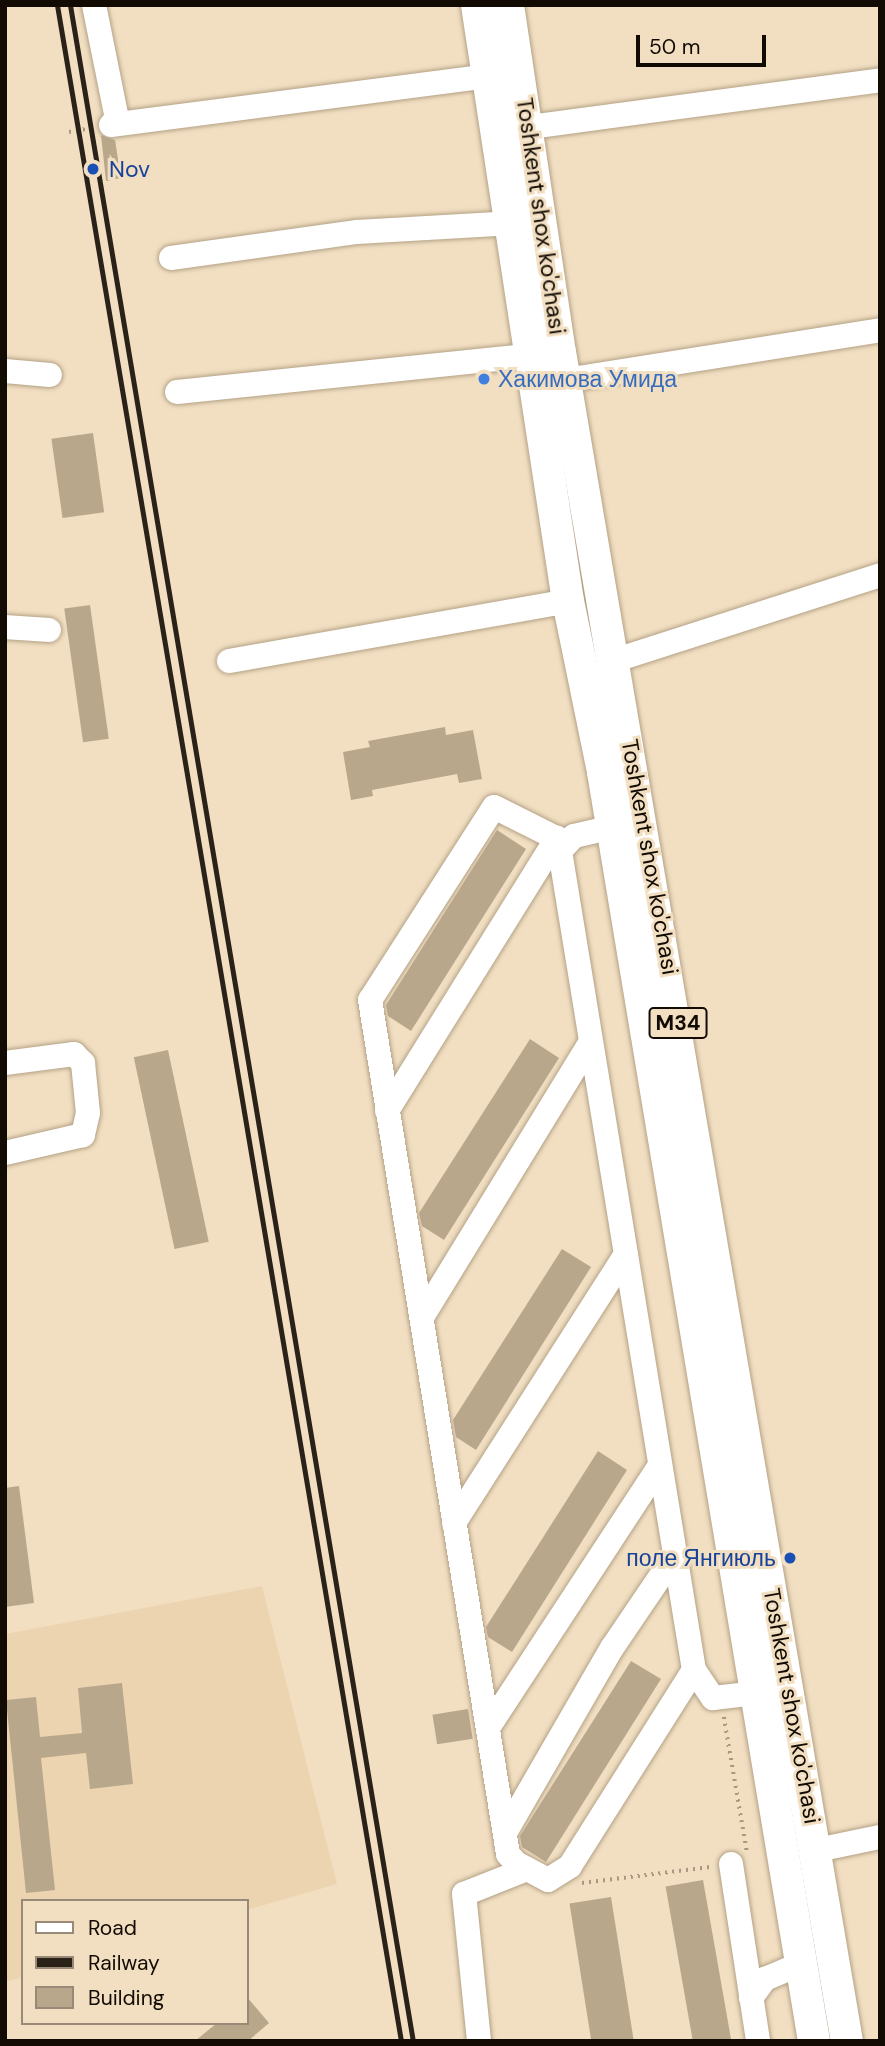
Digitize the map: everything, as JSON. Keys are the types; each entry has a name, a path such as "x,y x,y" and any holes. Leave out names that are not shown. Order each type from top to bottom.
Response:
{"main road":[{"name":"Toshkent shox ko'chasi","path":"477,5 514,223 568,601 613,827 814,2041"},
{"name":"Toshkent shox ko'chasi","path":"509,5 530,127 566,380 635,767 847,2041"},
{"path":"603,772 635,767"}],"street":[{"path":"94,5 114,124 490,76"},
{"path":"530,127 880,80"},
{"path":"171,258 357,232 514,223"},
{"path":"566,380 880,330"},
{"path":"177,392 534,355"},
{"path":"5,371 50,375"},
{"path":"616,660 880,575"},
{"path":"229,661 568,601"},
{"path":"5,627 49,630"},
{"path":"613,827 560,840 494,807 376,989 371,1011 424,1314 454,1523 508,1854 527,1869 548,1880 561,1876 694,1670"},
{"path":"560,840 590,1043 694,1670 713,1698 757,1693"},
{"path":"387,1111 560,840"},
{"path":"424,1314 590,1043"},
{"path":"5,1063 74,1054 83,1063 88,1113 83,1135 5,1153"},
{"path":"454,1523 626,1254"},
{"path":"488,1728 660,1465"},
{"path":"505,1833 612,1648 675,1555"},
{"path":"817,1850 880,1837"},
{"path":"731,1864 758,2041"},
{"path":"479,2041 464,1894 527,1869"},
{"path":"751,1998 765,1979 802,1964"}],"path":[{"path":"561,1876 577,1883 749,1861 720,1698"}],"shaded area":[{"path":"262,1586 337,1884 248,1910 248,1899 21,1899 21,1978 5,1982 5,1634"}],"building":[{"path":"101,135 115,140 121,178 106,181"},
{"path":"93,433 104,512 63,518 51,439"},
{"path":"90,605 109,739 83,742 64,609"},
{"path":"445,727 446,735 473,730 482,779 459,783 457,774 372,790 373,796 351,800 343,752 370,747 368,741"},
{"path":"497,830 526,849 411,1031 388,1016 386,1005"},
{"path":"530,1039 559,1058 444,1240 422,1226 419,1213"},
{"path":"168,1050 209,1242 175,1249 134,1057"},
{"path":"562,1249 591,1267 476,1450 456,1437 453,1420"},
{"path":"598,1451 627,1470 512,1652 488,1637 486,1627"},
{"path":"19,1486 34,1603 5,1607 5,1488"},
{"path":"631,1661 661,1679 546,1862 522,1847 520,1836"},
{"path":"122,1683 133,1784 90,1789 86,1753 41,1758 55,1890 26,1893 6,1700 36,1697 40,1737 82,1733 78,1688"},
{"path":"468,1709 473,1739 437,1744 432,1715"},
{"path":"703,1880 731,2041 693,2041 666,1887"},
{"path":"611,1897 634,2041 591,2041 570,1904"},
{"path":"248,1998 269,2023 248,2041 195,2041 215,2025 248,2025"}],"railway":[{"path":"57,5 401,2041"},
{"path":"70,5 413,2041"}],"place":[{"name":"Nov","path":"93,169"},
{"name":"Хакимова Умида","path":"484,379"},
{"name":"поле Янгиюль","path":"790,1558"}]}
